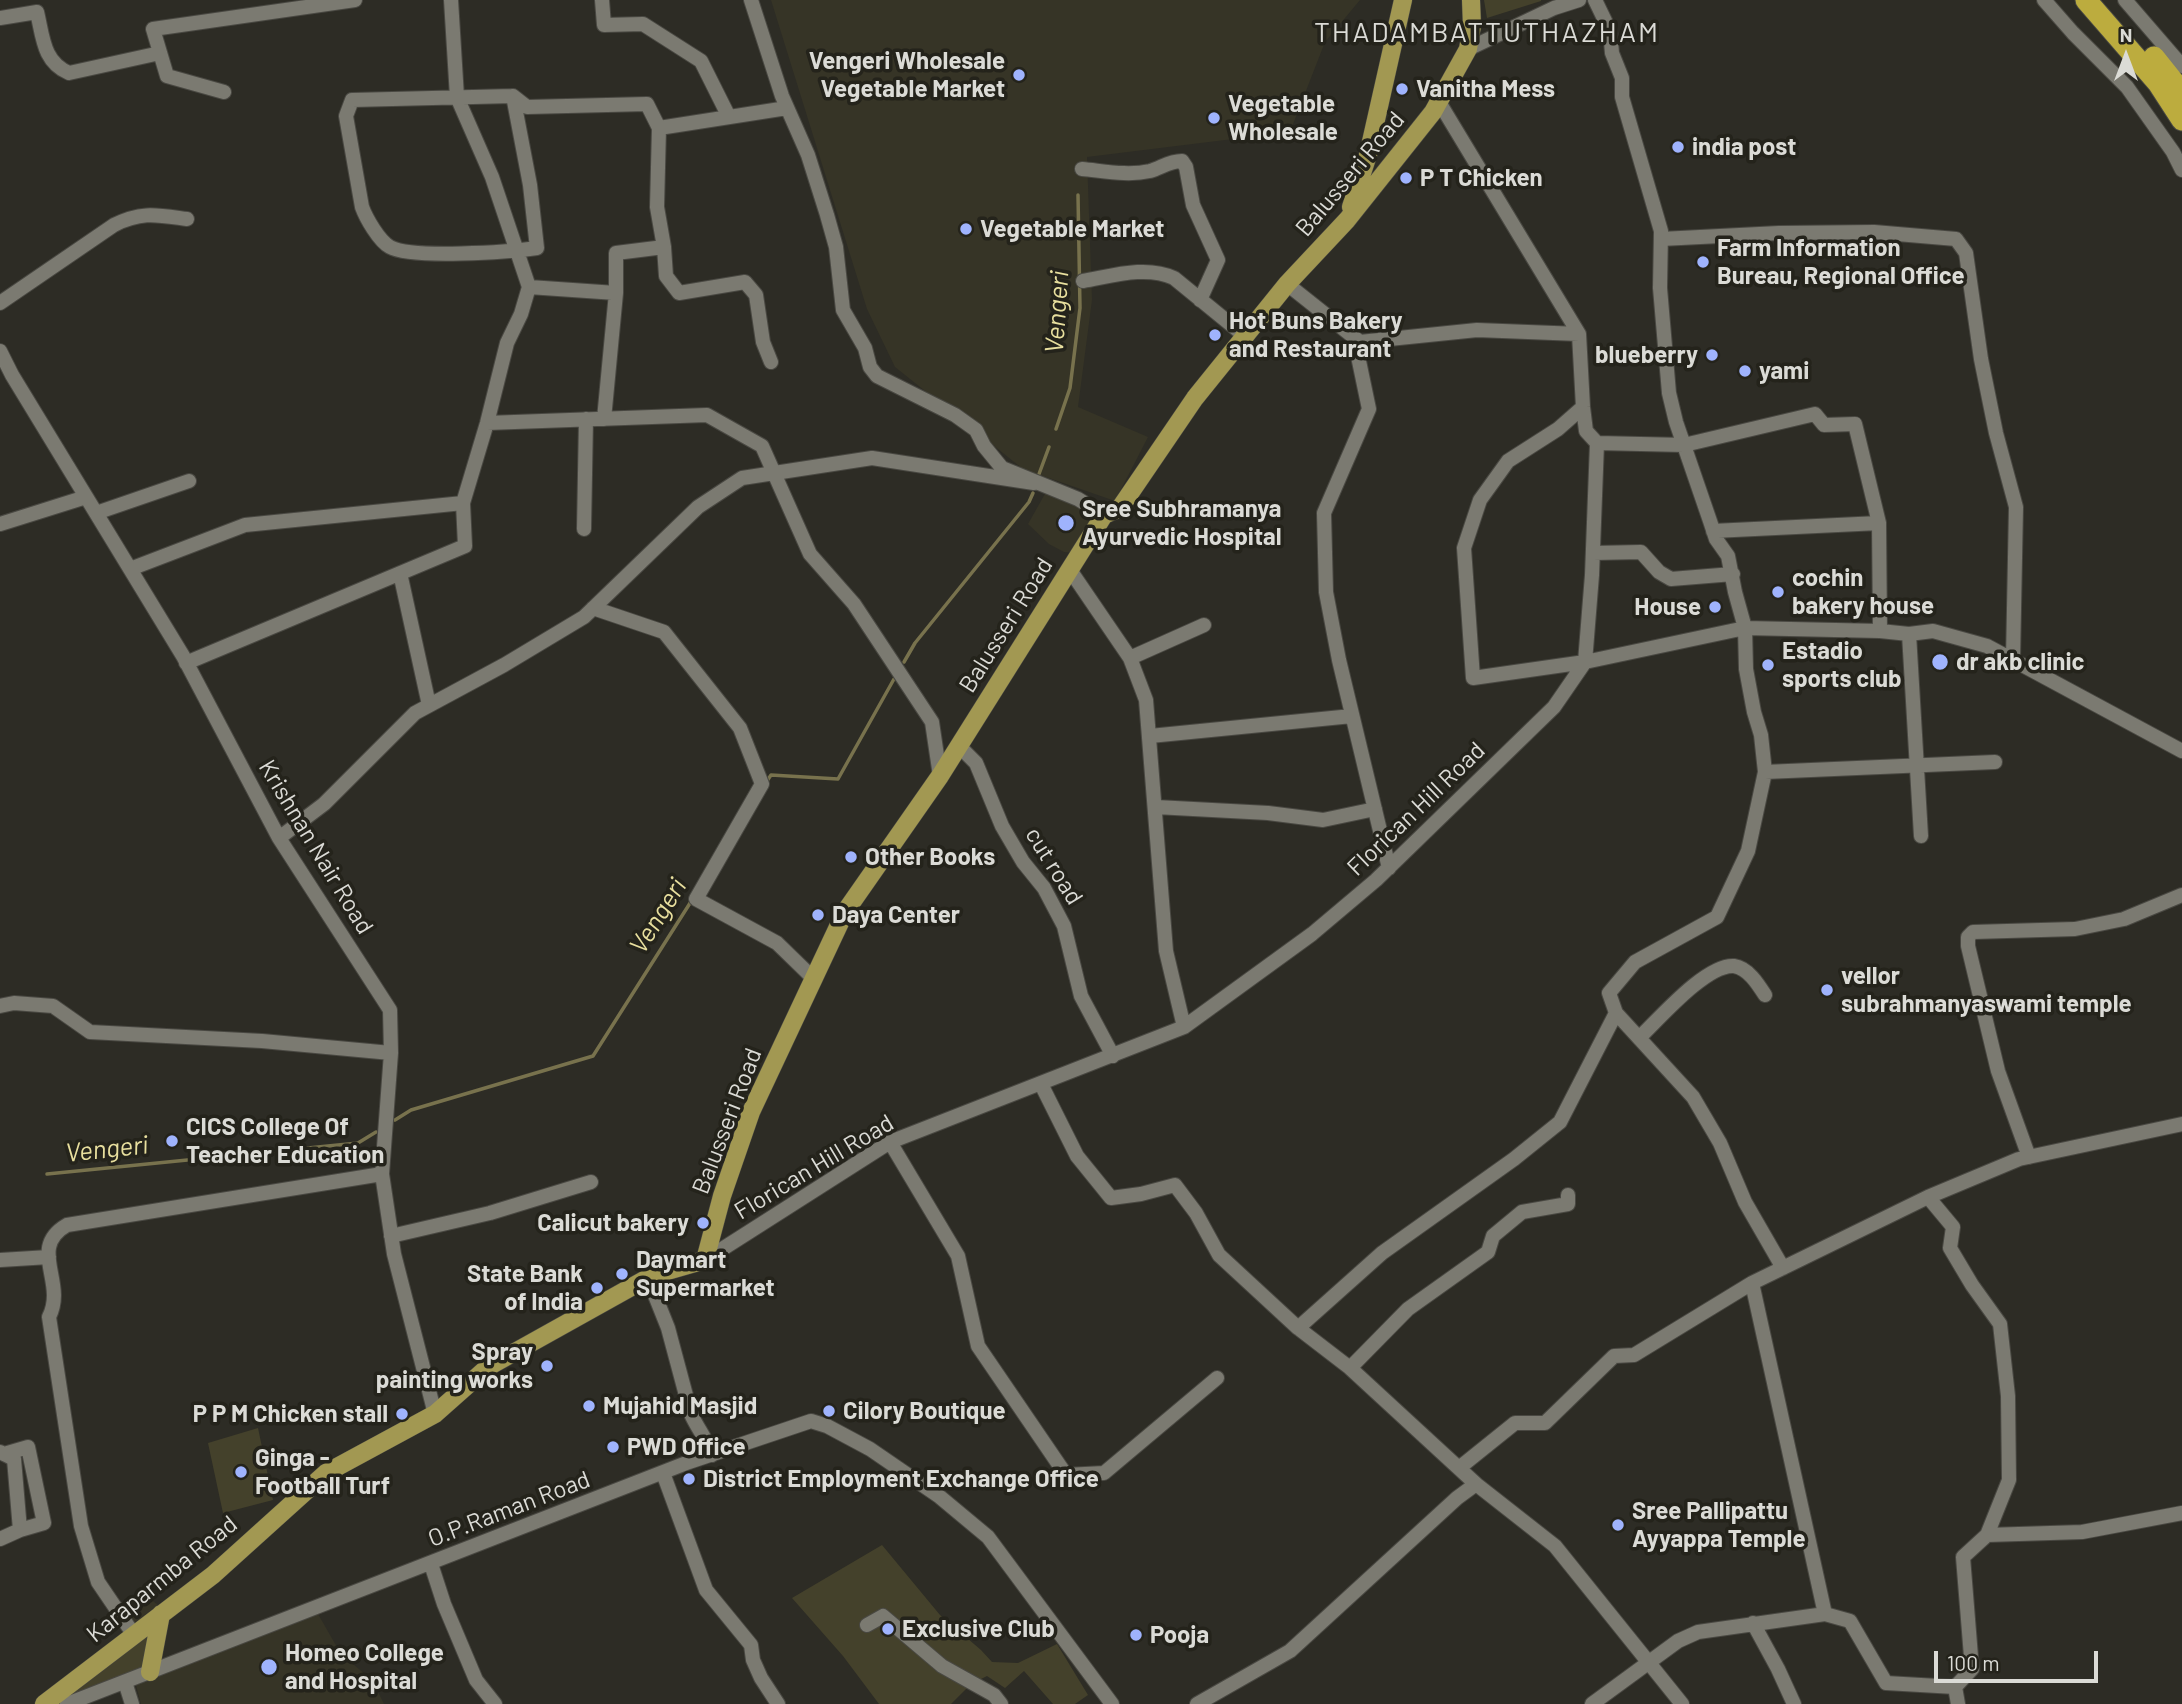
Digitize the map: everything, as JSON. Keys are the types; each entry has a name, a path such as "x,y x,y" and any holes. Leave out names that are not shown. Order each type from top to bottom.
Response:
{"highway":[{"path":"2086,0 2158,83 2182,120"},
{"path":"2105,0 2182,92"}],"main road":[{"path":"1347,220 1368,155 1403,0"},
{"name":"Balusseri Road","path":"705,1260 722,1196 751,1112 845,912 940,776 1104,515 1120,508 1195,398 1287,284 1347,220 1433,112 1468,49 1472,26 1471,0"},
{"name":"Karaparmba Road","path":"44,1704 213,1574 326,1473 435,1414 488,1367 648,1278 705,1260"},
{"path":"150,1672 161,1614"}],"street":[{"path":"224,92 167,76 153,29 355,0"},
{"path":"187,663 466,545 463,503 507,344 521,314 529,287 492,177 457,97 451,0"},
{"path":"602,0 604,25 643,24 701,61 729,117"},
{"path":"751,0 787,108 808,155 836,247 843,310 865,348 870,367 877,376 955,415 976,429 984,446 1002,468 1078,499 1104,515"},
{"path":"1468,49 1553,4 1579,0"},
{"path":"1595,0 1611,31 1612,52 1622,78 1622,97 1661,232 1660,288 1669,393 1713,531 1728,556 1733,573 1745,628 1746,669 1761,735 1765,772 1748,851 1717,917 1635,962 1609,993 1616,1013 1693,1097 1720,1143 1745,1202 1783,1268"},
{"path":"2044,0 2126,86 2173,152 2182,170"},
{"path":"2125,0 2182,66"},
{"path":"0,18 37,12 46,49 55,67 69,73 160,53"},
{"path":"513,96 530,185 537,248 517,251 418,253 389,247 366,220 362,207 346,116 352,100 513,96 527,107 647,104 659,128 657,207 666,276 679,293 745,282 756,295 763,342 771,362"},
{"path":"1439,102 1579,334 1586,431 1597,443 1585,662"},
{"path":"659,128 787,108"},
{"path":"1082,169 1132,173 1151,170 1173,161 1182,162 1186,167 1197,217 1218,260 1200,300"},
{"path":"0,303 131,216 148,214 187,219"},
{"path":"1661,239 1861,232 1956,239 1966,253 1981,359 1996,433 2016,507 2013,660"},
{"path":"604,419 616,293 616,253 664,247"},
{"path":"1083,281 1145,271 1162,272 1174,278 1245,336"},
{"path":"1287,284 1360,342 1476,330 1579,334"},
{"path":"529,287 616,293"},
{"path":"1354,337 1369,409 1324,513 1326,592 1352,716 1389,868"},
{"name":"Krishnan Nair Road","path":"0,351 187,663 279,838 390,1010 391,1053 382,1174 391,1236 435,1414"},
{"path":"1583,407 1558,429 1508,461 1480,500 1464,548 1473,678 1585,662 1745,628 1909,634 1933,631 1987,646 2182,751"},
{"path":"1597,443 1684,445 1815,414 1824,425 1855,424 1879,523 1880,631"},
{"path":"487,423 707,415 762,446 810,554 854,604 932,722 940,776"},
{"path":"584,529 586,419"},
{"path":"279,838 324,804 415,713 584,617 698,507 742,478 872,457 1034,483"},
{"path":"96,513 189,481"},
{"path":"0,524 86,497"},
{"path":"130,569 245,525 463,503"},
{"path":"1713,531 1879,523"},
{"path":"1593,553 1641,552 1659,572 1671,579 1733,573"},
{"path":"1070,570 1130,658 1146,700 1166,951 1184,1027"},
{"path":"400,573 429,705"},
{"path":"593,608 664,632 740,729 762,784 695,900 777,943 814,979"},
{"path":"1130,658 1204,625"},
{"path":"1909,634 1921,836"},
{"name":"Florican Hill Road","path":"705,1260 890,1142 1184,1027 1312,934 1389,868 1554,707 1585,662"},
{"path":"1150,737 1352,716"},
{"name":"cut road","path":"959,746 976,762 1002,826 1023,862 1044,888 1064,926 1081,996 1112,1056"},
{"path":"1765,772 1995,762"},
{"path":"1156,807 1268,813 1323,820 1375,809"},
{"path":"2029,1157 1998,1071 1968,937 1973,932 2075,929 2124,919 2182,895"},
{"path":"1639,1038 1706,976 1719,968 1735,966 1747,972 1765,995"},
{"path":"0,1006 14,1003 53,1006 90,1032 262,1041 391,1053"},
{"path":"1298,1328 1382,1253 1514,1159 1560,1122 1616,1013"},
{"path":"1041,1084 1077,1156 1111,1198 1175,1185 1196,1213 1219,1255 1298,1328 1350,1368 1476,1484 1555,1546 1682,1704"},
{"path":"1459,1468 1515,1423 1545,1423 1614,1356 1634,1355 1752,1283 1928,1197 2029,1157 2181,1127"},
{"path":"890,1142 958,1256 978,1346 1066,1475 1104,1472 1217,1378"},
{"path":"134,1635 98,1582 81,1526 49,1317 56,1304 48,1247 54,1233 68,1225 382,1174"},
{"path":"391,1236 490,1213 591,1182"},
{"path":"1350,1368 1408,1309 1488,1252 1493,1236 1522,1212 1567,1204 1567,1195"},
{"path":"1928,1197 1954,1227 1950,1248 2000,1324 2008,1396 2009,1480 1987,1535 1963,1557 1972,1669 1955,1688"},
{"path":"0,1260 49,1257"},
{"path":"648,1278 668,1328 691,1414 708,1442 712,1455"},
{"path":"1752,1283 1825,1614"},
{"name":"O.P.Raman Road","path":"67,1704 663,1473 811,1421 827,1426 870,1449 940,1497 988,1537 1112,1704"},
{"path":"0,1539 44,1523 28,1447 2,1453"},
{"path":"2,1453 14,1459 20,1530"},
{"path":"663,1473 706,1590 751,1645 753,1660 761,1678 778,1704"},
{"path":"1196,1704 1290,1651 1447,1507 1476,1484"},
{"path":"1987,1535 2082,1532 2182,1513"},
{"path":"431,1564 444,1604 476,1680 495,1704"},
{"path":"1592,1704 1678,1641 1698,1632 1825,1614 1850,1621 1886,1683 1955,1688"},
{"path":"867,1625 883,1616 942,1666 994,1695 1001,1704"},
{"path":"1753,1623 1794,1704"},
{"path":"125,1682 132,1704"},
{"path":"1955,1688 1958,1704"}],"shaded area":[{"name":"Vegetable Market","path":"771,0 1360,0 1325,42 1290,132 1087,157 1092,300 1078,407 1148,437 1115,501 1023,469 895,367 867,309"},
{"path":"1484,0 1541,0 1541,1 1487,18"},
{"name":"Sree Subhramanya Ayurvedic Hospital","path":"1046,492 1096,511 1086,554 1064,552 1049,544 1028,524"},
{"name":"Ginga - Football Turf","path":"258,1428 273,1500 223,1513 208,1443"},
{"name":"Exclusive Club","path":"882,1545 940,1615 992,1662 1018,1663 1057,1644 1088,1695 1075,1704 1053,1704 1024,1671 1005,1688 987,1676 971,1684 951,1704 879,1704 843,1656 792,1598"},
{"path":"145,1595 158,1605 134,1623 122,1611"},
{"name":"Homeo College and Hospital","path":"318,1614 341,1654 372,1680 384,1704 141,1704 136,1685"},
{"path":"156,1622 150,1672 58,1704"}],"waterway":[{"name":"Vengeri","path":"1056,429 1070,388 1080,308 1078,195"},
{"path":"1039,474 1049,447"},
{"name":"Vengeri","path":"904,662 915,643 1029,502 1033,493"},
{"name":"Vengeri","path":"767,781 771,775 838,779 894,679"},
{"name":"Vengeri","path":"395,1120 411,1110 593,1056 692,900"},
{"name":"Vengeri","path":"47,1174 358,1143 376,1132"}],"place":[{"name":"Vengeri Wholesale Vegetable Market","path":"1019,75"},
{"name":"Vanitha Mess","path":"1402,89"},
{"name":"Vegetable Wholesale","path":"1214,118"},
{"name":"india post","path":"1678,147"},
{"name":"P T Chicken","path":"1406,178"},
{"name":"Vegetable Market","path":"966,229"},
{"name":"Farm Information Bureau, Regional Office","path":"1703,262"},
{"name":"Hot Buns Bakery and Restaurant","path":"1215,335"},
{"name":"blueberry","path":"1712,355"},
{"name":"yami","path":"1745,371"},
{"name":"Sree Subhramanya Ayurvedic Hospital","path":"1066,523"},
{"name":"cochin bakery house","path":"1778,592"},
{"name":"House","path":"1715,607"},
{"name":"dr akb clinic","path":"1940,662"},
{"name":"Estadio sports club","path":"1768,665"},
{"name":"Other Books","path":"851,857"},
{"name":"Daya Center","path":"818,915"},
{"name":"vellor subrahmanyaswami temple","path":"1827,990"},
{"name":"CICS College Of Teacher Education","path":"172,1141"},
{"name":"Calicut bakery","path":"703,1223"},
{"name":"Daymart Supermarket","path":"622,1274"},
{"name":"State Bank of India","path":"597,1288"},
{"name":"Spray painting works","path":"547,1366"},
{"name":"Mujahid Masjid","path":"589,1406"},
{"name":"Cilory Boutique","path":"829,1411"},
{"name":"P P M Chicken stall","path":"402,1414"},
{"name":"PWD Office","path":"613,1447"},
{"name":"Ginga - Football Turf","path":"241,1472"},
{"name":"District Employment Exchange Office","path":"689,1479"},
{"name":"Sree Pallipattu Ayyappa Temple","path":"1618,1525"},
{"name":"Exclusive Club","path":"888,1629"},
{"name":"Pooja","path":"1136,1635"},
{"name":"Homeo College and Hospital","path":"269,1667"}],"district":[{"name":"THADAMBATTUTHAZHAM","path":"1487,33"}]}
